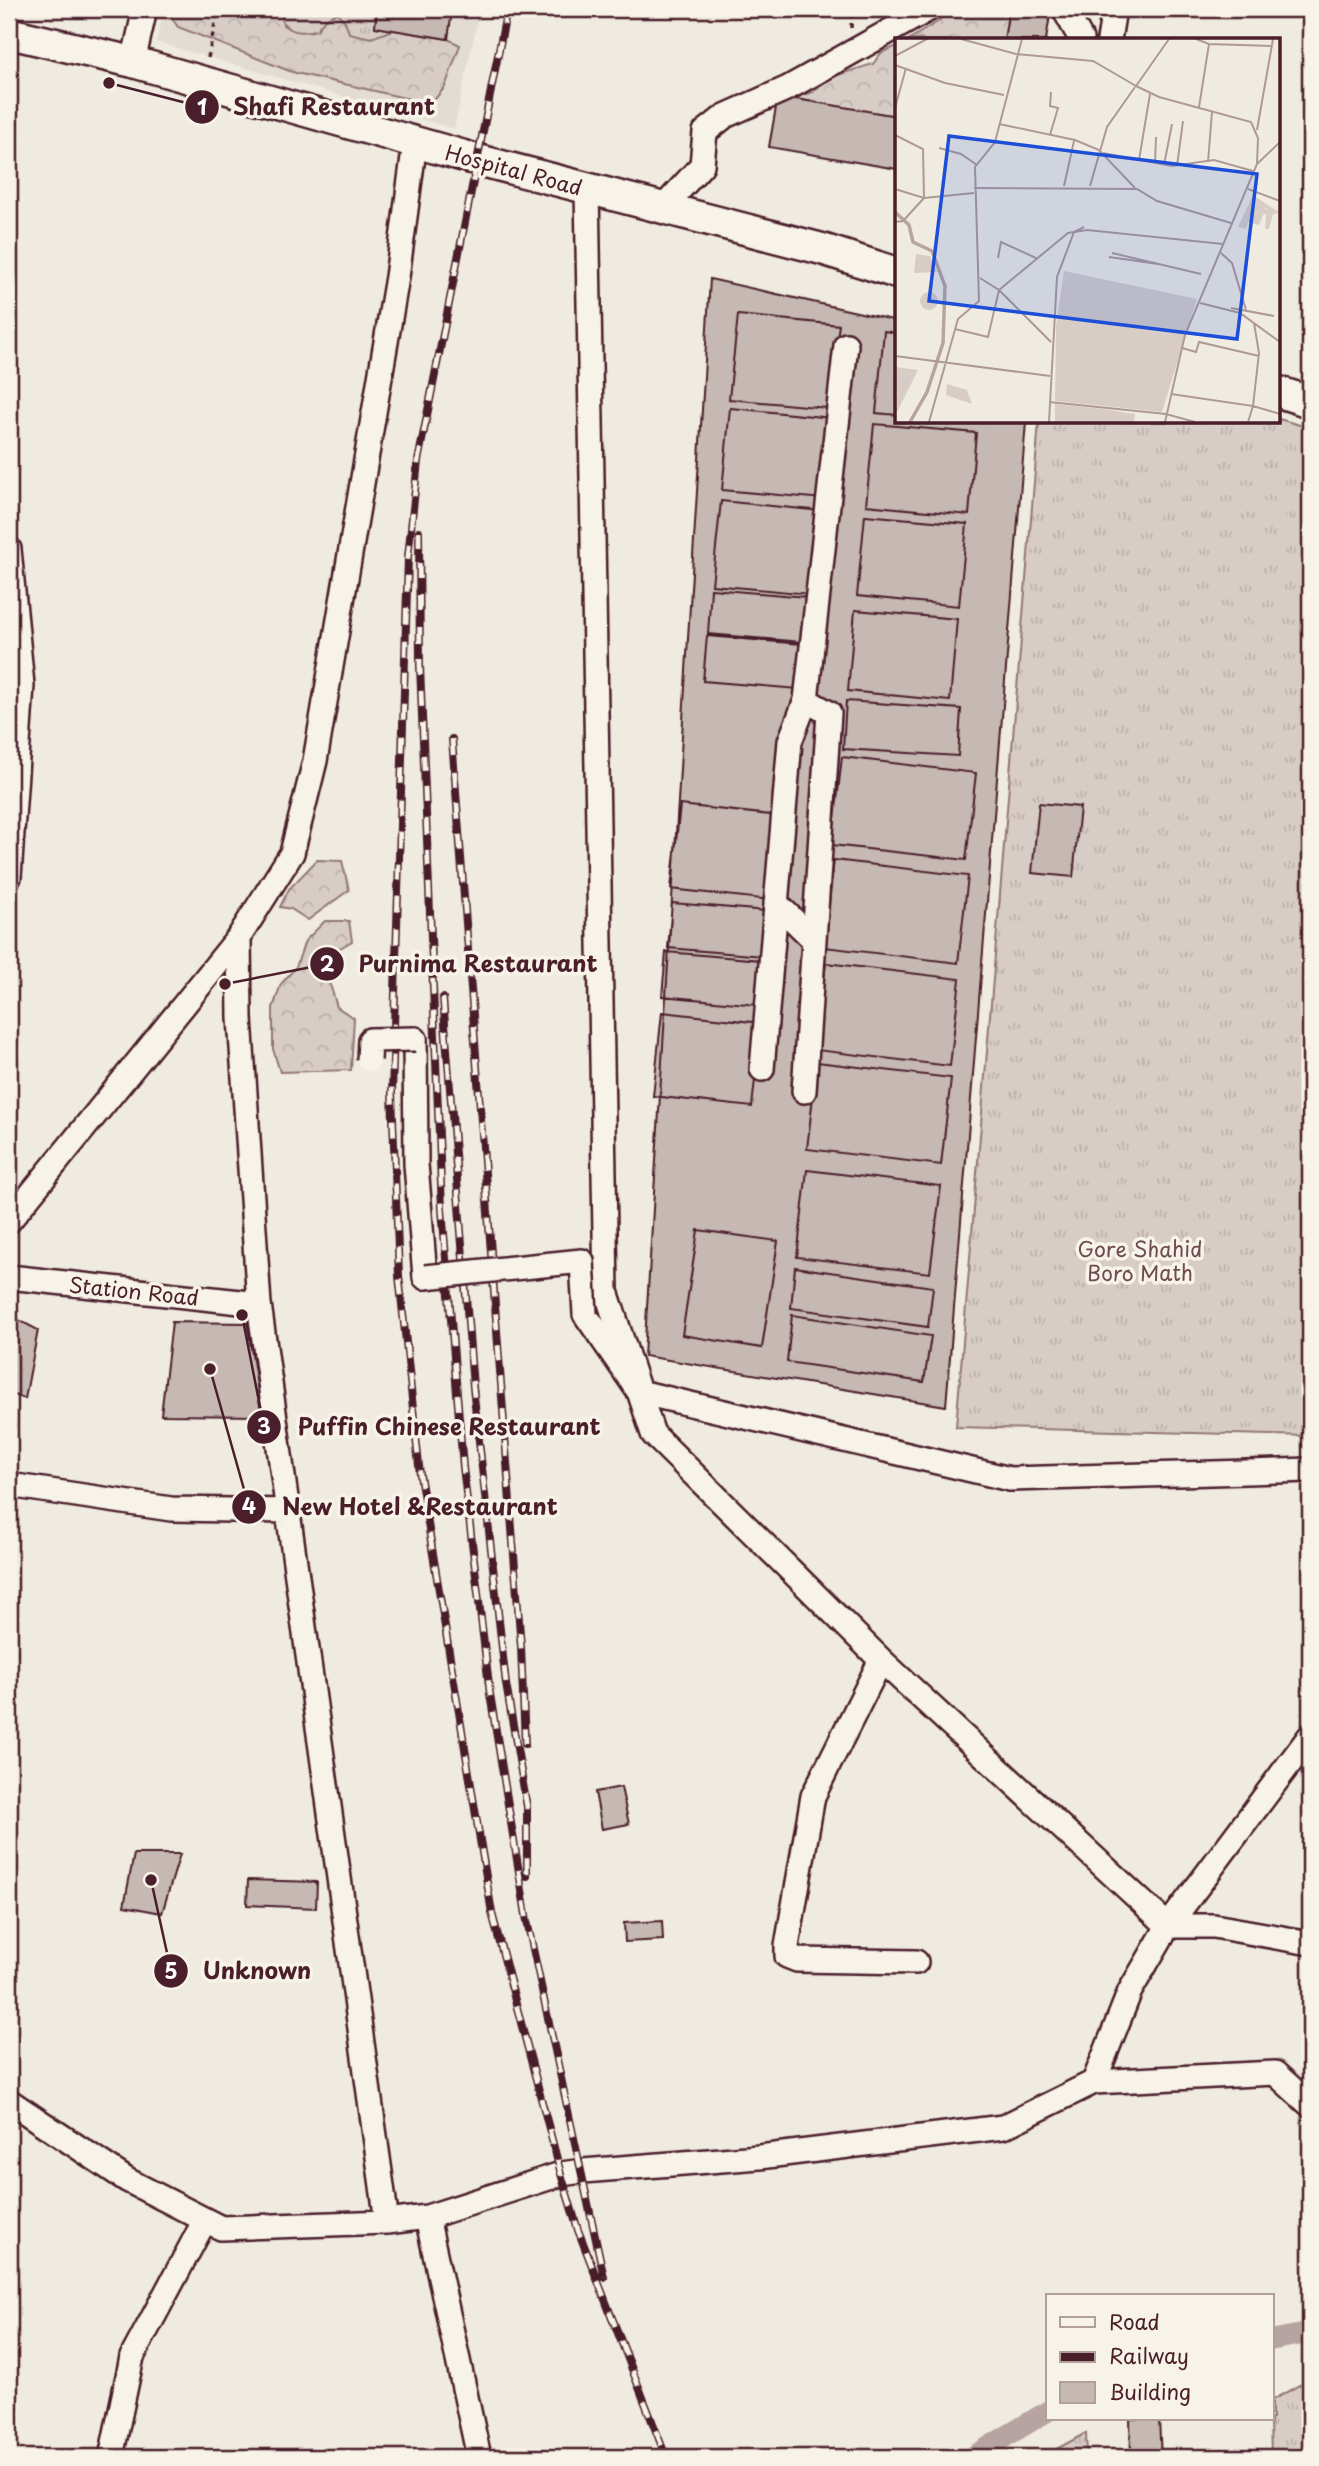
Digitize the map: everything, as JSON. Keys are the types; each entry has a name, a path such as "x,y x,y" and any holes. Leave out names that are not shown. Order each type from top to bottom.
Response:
{"main road":[{"name":"Hospital Road","path":"9,33 133,62 415,142 822,249 895,272"},
{"path":"1280,392 1310,402"}],"street":[{"path":"133,62 145,9"},
{"path":"663,208 702,165 705,132 725,116 788,88 929,9"},
{"path":"1064,9 1081,38"},
{"path":"1082,38 1084,9"},
{"path":"1110,38 1114,9"},
{"path":"9,1221 239,937 292,853 315,761 397,277 415,142"},
{"path":"587,188 606,1291 653,1434 881,1660 1168,1926 1213,1926 1310,1943"},
{"path":"762,1069 790,741 806,700 846,345"},
{"path":"9,549 13,641 22,684 13,741 9,877"},
{"path":"804,1091 829,713 806,700"},
{"path":"776,903 814,940"},
{"path":"239,937 240,1018 259,1304 387,2222"},
{"path":"369,1060 370,1040 415,1039 416,1164 425,1277 582,1261 585,1314 639,1392 1010,1479 1310,1469"},
{"name":"Station Road","path":"9,1277 259,1304"},
{"path":"9,1485 172,1509 287,1511"},
{"path":"881,1660 813,1796 787,1955 797,1959 916,1962"},
{"path":"1094,2082 1130,1990 1168,1926 1310,1736"},
{"path":"9,2101 127,2180 221,2228 387,2222 427,2217 561,2175 583,2171 759,2157 1003,2127 1094,2082 1275,2073 1310,2105"},
{"path":"427,2217 479,2457"},
{"path":"111,2457 132,2357 205,2220"}],"path":[{"path":"203,82 218,9"}],"shaded area":[{"path":"164,9 480,9 454,129 156,42"}],"green space":[{"path":"171,9 275,9 282,14 283,25 303,32 317,30 325,19 337,13 345,21 349,33 371,38 393,30 448,39 460,45 445,87 435,99 418,101 292,72 178,27 171,17"},
{"path":"275,9 377,9 375,27 393,30 377,37 366,38 349,34 345,22 325,19 317,30 296,32 283,23"},
{"path":"947,9 1008,14 1004,38 911,38 939,21"},
{"path":"895,47 895,116 791,98 813,92 828,78 873,64 881,53"},
{"name":"Gore Shahid Boro Math","path":"1280,419 1310,428 1310,1436 956,1427 1039,424 1280,424"},
{"path":"317,860 342,861 349,890 308,920 291,909 280,907 289,889"},
{"path":"325,921 349,921 352,941 333,952 330,984 337,1007 354,1018 351,1070 280,1072 273,1049 273,1008 281,984 296,967 305,941"},
{"path":"1303,2383 1310,2383 1310,2457 1271,2457 1270,2420 1274,2420 1274,2399"},
{"path":"1086,2433 1087,2457 1042,2457"}],"building":[{"path":"377,9 452,11 448,39 375,27"},
{"path":"770,9 831,9 831,17 770,16"},
{"path":"1009,9 1051,9 1046,38 1004,38"},
{"path":"778,96 895,116 895,169 769,147"},
{"path":"710,279 895,321 895,424 1026,424 946,1406 644,1356"},
{"path":"738,315 839,325 827,408 729,399"},
{"path":"884,331 895,333 895,415 876,413"},
{"path":"730,408 832,418 824,499 722,490"},
{"path":"874,424 976,433 969,515 866,505"},
{"path":"721,501 822,511 810,594 712,585"},
{"path":"865,515 967,524 959,606 857,596"},
{"path":"711,589 806,597 803,642 708,634"},
{"path":"855,610 957,619 950,701 848,691"},
{"path":"707,636 802,644 798,689 703,681"},
{"path":"846,701 961,709 958,756 843,749"},
{"path":"842,757 976,773 966,860 832,845"},
{"path":"1039,803 1080,807 1073,877 1032,873"},
{"path":"680,805 780,816 771,900 671,889"},
{"path":"834,860 968,876 958,963 824,947"},
{"path":"672,903 767,911 763,956 668,948"},
{"path":"666,952 761,960 757,1005 662,996"},
{"path":"826,963 960,979 950,1066 816,1050"},
{"path":"662,1012 761,1023 752,1107 653,1096"},
{"path":"817,1062 951,1078 941,1165 807,1149"},
{"path":"807,1170 941,1186 930,1273 797,1257"},
{"path":"698,1230 778,1241 762,1348 682,1335"},
{"path":"795,1267 933,1287 928,1327 791,1308"},
{"path":"9,1315 38,1330 25,1399 9,1393"},
{"path":"792,1315 931,1336 924,1382 787,1362"},
{"path":"172,1322 247,1323 262,1416 161,1415"},
{"path":"621,1787 629,1824 602,1829 595,1792"},
{"path":"134,1854 180,1854 162,1913 124,1906"},
{"path":"248,1880 317,1882 316,1908 247,1905"},
{"path":"662,1921 663,1940 625,1942 624,1923"},
{"path":"1130,2420 1159,2420 1161,2457 1131,2457"}],"waterway":[{"path":"1274,2340 1310,2333"},
{"path":"972,2457 1046,2412"}],"railway":[{"path":"507,9 418,461 408,557 392,1093 399,1276 420,1475 492,1913 578,2230 666,2457"},
{"path":"419,531 420,666 442,1209 463,1467 490,1694 527,1921 604,2277"},
{"path":"452,739 521,1647 525,1744"},
{"path":"443,998 473,1387 506,1684 527,1807 527,1876"}],"place":[{"name":"Shafi Restaurant","path":"109,83"},
{"name":"Purnima Restaurant","path":"225,984"},
{"name":"Puffin Chinese Restaurant","path":"242,1315"},
{"name":"New Hotel &Restaurant","path":"210,1369"},
{"name":"Unknown","path":"151,1880"}]}
